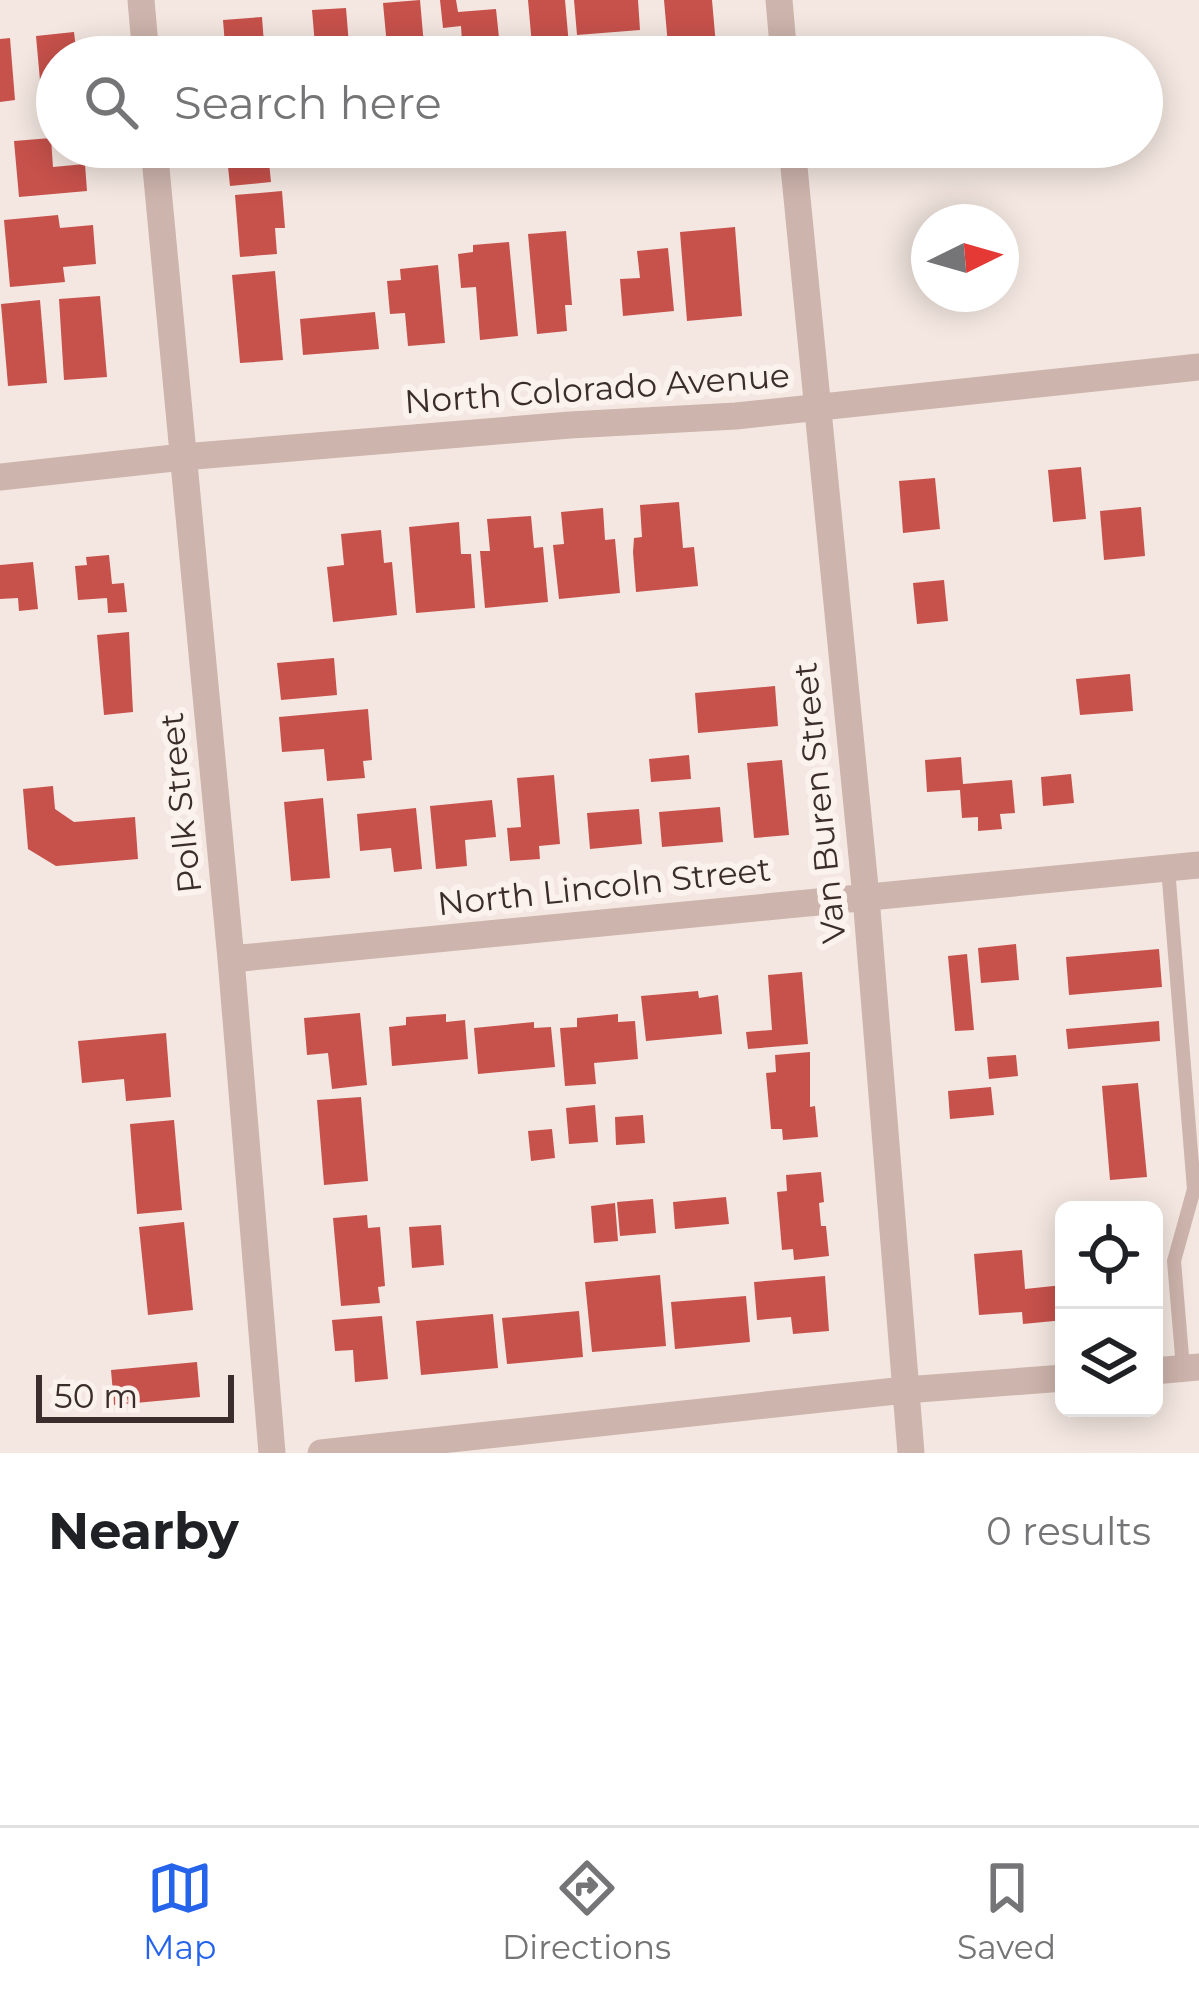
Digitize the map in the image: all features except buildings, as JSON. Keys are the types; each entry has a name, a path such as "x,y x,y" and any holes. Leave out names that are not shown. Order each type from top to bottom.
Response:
{"street":[{"path":"141,0 144,36"},
{"path":"779,0 782,36"},
{"name":"Polk Street","path":"156,168 272,1453"},
{"name":"Van Buren Street","path":"794,168 866,897 911,1453"},
{"name":"North Colorado Avenue","path":"0,477 183,457 815,407 1199,367"},
{"name":"North Lincoln Street","path":"231,959 1199,865"},
{"path":"321,1453 905,1390 1055,1379"}],"lane":[{"path":"1168,868 1194,1189 1174,1261 1191,1368"}]}
